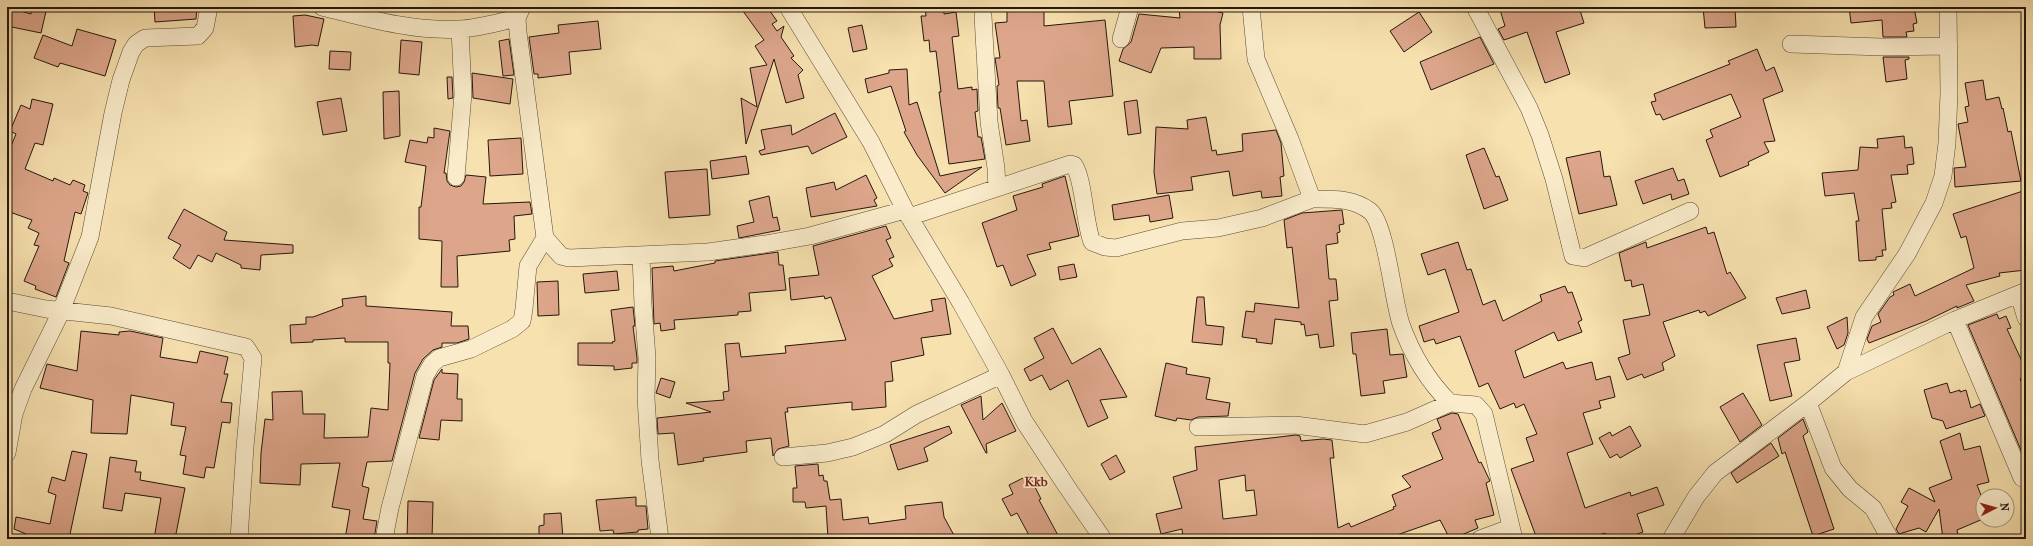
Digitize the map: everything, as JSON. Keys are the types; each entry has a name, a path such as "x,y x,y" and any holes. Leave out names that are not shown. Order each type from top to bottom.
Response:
{"street":[{"path":"7,453 14,414 23,389 61,310 90,237 113,113 121,80 131,52 136,44 145,38 198,36 205,28 209,7"},
{"path":"322,7 372,20 404,25 460,29 520,12 531,137 545,238 561,256 569,258 708,252 810,236 907,214 997,188 1070,164 1074,165 1078,175 1088,231 1092,242 1105,247 1116,248 1182,231 1218,228 1262,218 1312,199 1331,199 1355,202 1371,212 1382,235 1401,323 1411,349 1424,374 1450,403"},
{"path":"788,7 871,142 907,214 961,304 1001,375 1024,421 1103,539"},
{"path":"1122,39 1130,7"},
{"path":"1252,7 1256,59 1290,139 1312,199"},
{"path":"1476,7 1529,108 1540,135 1554,179 1573,256 1584,258 1690,211"},
{"path":"1846,372 1864,317 1906,254 1934,203 1942,176 1949,108 1948,7"},
{"path":"983,16 989,122 996,168 997,188"},
{"path":"456,177 462,94 460,29"},
{"path":"1792,44 1882,47 1949,46"},
{"path":"384,539 390,508 424,382 432,364 439,358 470,349 512,329 522,321 528,266 545,238"},
{"path":"641,256 647,358 646,398 650,460 660,539"},
{"path":"1670,539 1696,497 1715,473 1808,403 1846,372 1955,320 2022,293 2026,318"},
{"path":"7,301 46,309 111,316 246,347 250,351 253,358 239,539"},
{"path":"1955,320 2022,478"},
{"path":"783,457 828,453 853,448 885,434 917,414 1001,375"},
{"path":"1198,427 1295,426 1365,434 1407,422 1450,403 1476,405 1484,414 1512,534 1480,539"},
{"path":"1808,403 1833,468 1850,489 1874,508 1890,539"}],"building":[{"path":"7,7 31,14 32,7 47,7 41,33 7,26"},
{"path":"154,7 197,7 196,19 155,22"},
{"path":"740,7 767,7 777,21 772,24 777,31 784,26 781,37 794,56 791,58 803,70 798,75 804,98 786,103 774,59 746,144 741,98 757,107 750,68 767,65 755,46 764,40"},
{"path":"925,7 944,7 944,14 956,12 959,36 952,37 958,89 972,87 972,90 977,89 978,111 975,112 978,137 981,137 985,159 949,164 939,92 941,92 936,51 930,52 929,40 924,41 921,16 926,16"},
{"path":"1007,7 1044,7 1044,26 1105,20 1113,96 1069,101 1072,124 1048,127 1044,81 1017,81 1021,121 1027,120 1030,141 1006,145 1000,108 998,108 997,86 999,85 995,58 1000,58 995,23 1007,22"},
{"path":"1508,7 1579,7 1584,23 1556,32 1570,74 1545,83 1527,32 1504,40 1498,29 1505,26 1500,10"},
{"path":"1703,7 1735,7 1736,27 1705,28"},
{"path":"1849,7 1914,7 1917,23 1913,24 1914,31 1906,32 1907,37 1883,37 1882,20 1851,23"},
{"path":"1210,8 1210,10 1223,13 1220,25 1221,59 1194,59 1194,47 1161,48 1151,73 1119,61 1123,49 1131,42 1139,14 1180,18 1179,9"},
{"path":"1419,12 1432,32 1404,52 1390,31"},
{"path":"305,15 324,19 318,46 312,45 295,47 293,16"},
{"path":"598,21 601,49 569,52 571,74 538,78 538,74 534,74 529,37 559,33 558,25"},
{"path":"862,25 867,49 853,52 848,28"},
{"path":"77,29 116,40 105,76 60,63 58,67 34,58 43,35 72,46"},
{"path":"1480,37 1494,64 1431,90 1420,62"},
{"path":"509,39 514,75 503,76 499,41"},
{"path":"401,40 422,42 419,75 399,73"},
{"path":"1757,49 1766,71 1774,67 1783,91 1763,99 1775,141 1764,142 1769,152 1748,162 1749,165 1720,177 1706,140 1713,137 1710,130 1741,117 1731,94 1663,120 1660,114 1656,115 1651,102 1656,101 1654,94 1730,64 1728,61"},
{"path":"330,51 351,52 350,70 329,69"},
{"path":"1883,57 1909,57 1909,59 1905,60 1907,79 1886,82"},
{"path":"907,69 909,105 917,102 940,176 982,167 945,193 917,155 904,132 906,131 891,86 868,93 865,79 889,73 889,70"},
{"path":"472,73 513,79 510,104 473,98"},
{"path":"447,77 452,77 453,98 448,99"},
{"path":"1983,80 1986,100 1999,97 2008,132 2011,131 2021,181 1955,187 1954,168 1966,167 1958,124 1968,122 1965,107 1969,106 1965,83"},
{"path":"399,91 400,136 384,139 383,92"},
{"path":"341,98 347,131 323,135 317,102"},
{"path":"32,99 53,104 43,145 35,143 25,169 53,181 54,178 70,185 73,180 85,185 83,191 88,193 81,214 75,212 64,261 69,263 56,297 35,289 36,286 24,281 39,246 34,245 39,233 28,228 32,220 7,211 7,156 16,134 10,131 21,105 30,109"},
{"path":"1137,100 1141,133 1128,135 1124,102"},
{"path":"835,113 847,137 812,154 808,146 761,155 759,151 765,149 761,130 791,125 792,135"},
{"path":"1206,117 1212,151 1216,150 1217,155 1243,151 1242,134 1276,130 1281,143 1284,176 1280,177 1282,196 1262,198 1261,191 1233,196 1229,171 1191,177 1193,190 1157,194 1154,172 1156,127 1188,129 1187,120"},
{"path":"434,128 450,131 444,173 446,173 447,181 450,185 456,187 461,186 466,175 486,177 483,204 530,202 532,214 514,216 515,239 509,240 510,251 457,256 458,287 441,287 442,241 419,239 419,207 421,207 426,166 405,162 410,140 427,143 428,137 434,138"},
{"path":"1904,136 1905,148 1912,147 1914,164 1907,165 1908,174 1891,175 1896,202 1891,203 1892,208 1882,209 1886,250 1882,250 1883,256 1876,257 1876,260 1859,261 1856,221 1859,221 1854,193 1825,196 1822,173 1858,170 1860,147 1878,148 1877,139"},
{"path":"521,138 523,174 490,176 488,140"},
{"path":"1484,148 1496,177 1499,176 1508,200 1484,209 1466,155"},
{"path":"1600,151 1604,177 1610,176 1617,205 1579,214 1566,158"},
{"path":"746,156 749,174 712,179 710,161"},
{"path":"1673,168 1678,181 1684,179 1689,194 1672,200 1671,194 1643,204 1635,181"},
{"path":"707,169 710,215 669,218 665,172"},
{"path":"866,175 877,198 874,200 877,206 811,217 806,188 834,182 836,190"},
{"path":"1065,176 1079,236 1049,243 1051,249 1027,255 1036,275 1011,286 1003,265 997,267 982,223 1017,210 1013,196 1043,187 1042,184"},
{"path":"2023,191 2026,211 2026,270 1999,273 2000,276 1966,285 1974,301 1957,308 1957,306 1926,321 1869,343 1867,339 1872,326 1881,322 1878,314 1890,297 1894,295 1893,292 1910,284 1915,296 1974,268 1966,236 1961,238 1953,214"},
{"path":"1169,195 1173,218 1150,222 1149,215 1114,220 1112,205"},
{"path":"769,196 773,218 777,217 780,230 739,238 737,226 754,222 749,201"},
{"path":"184,209 227,232 224,240 293,245 293,253 261,255 260,270 241,268 241,265 216,253 212,262 198,255 190,269 173,258 181,245 168,238"},
{"path":"1342,210 1344,224 1339,225 1340,232 1337,233 1338,243 1326,245 1329,279 1336,279 1338,300 1329,301 1334,346 1320,348 1318,334 1306,336 1304,324 1301,325 1301,322 1275,319 1272,344 1256,342 1257,339 1242,337 1246,311 1254,312 1255,303 1299,308 1292,247 1287,248 1284,220 1302,213"},
{"path":"886,226 891,238 886,240 894,257 889,259 893,266 872,276 894,319 933,311 931,300 945,298 951,334 921,338 924,355 891,362 893,381 885,382 886,407 852,410 852,402 787,408 788,412 785,412 789,446 778,449 773,456 771,438 746,441 747,452 703,458 704,461 678,465 674,433 658,434 657,418 711,412 686,403 724,400 723,392 729,391 725,344 739,343 741,357 786,353 785,346 846,340 831,297 825,299 824,296 791,300 789,278 819,275 813,246"},
{"path":"1706,227 1708,234 1714,232 1727,274 1730,272 1746,298 1708,316 1705,311 1700,313 1699,310 1663,322 1675,356 1662,363 1664,370 1644,378 1642,374 1627,380 1618,358 1630,354 1623,320 1650,315 1643,284 1632,287 1631,280 1625,281 1619,253 1646,242 1647,248"},
{"path":"1458,242 1467,270 1471,269 1483,305 1495,300 1503,321 1542,301 1540,295 1565,286 1568,293 1572,292 1582,320 1578,322 1582,332 1558,341 1554,332 1515,351 1524,378 1563,362 1566,369 1592,362 1596,380 1610,376 1615,397 1599,401 1601,408 1583,413 1593,444 1567,453 1585,508 1630,492 1631,496 1657,487 1664,505 1637,514 1643,532 1623,539 1608,539 1605,533 1588,539 1537,539 1511,469 1534,461 1526,438 1537,434 1524,404 1516,408 1514,403 1500,409 1488,383 1479,387 1460,336 1436,344 1434,339 1424,342 1419,326 1459,312 1445,269 1428,275 1421,254"},
{"path":"778,252 779,265 783,265 786,290 749,293 751,311 738,312 738,315 674,320 675,329 661,331 660,323 654,324 652,268 673,266 674,271 715,263 715,261"},
{"path":"1074,264 1077,277 1060,280 1058,267"},
{"path":"617,271 619,290 585,293 583,274"},
{"path":"558,281 559,315 538,316 537,282"},
{"path":"1806,290 1810,308 1782,314 1776,298"},
{"path":"366,296 366,306 452,312 451,326 468,326 469,339 457,343 442,343 442,347 433,350 423,359 415,373 392,461 367,462 362,486 369,488 363,519 377,521 374,539 345,539 350,510 332,507 340,463 301,464 300,485 260,483 261,453 265,419 273,420 272,392 302,391 303,414 325,414 324,438 368,437 371,408 388,410 390,363 388,363 388,342 345,342 345,338 291,343 290,325 306,324 306,317 313,317 343,306 342,299"},
{"path":"1197,297 1204,297 1206,325 1224,327 1222,345 1192,342"},
{"path":"633,307 635,326 633,326 637,363 632,363 632,368 614,370 614,366 578,365 578,343 613,343 612,342 615,341 611,310"},
{"path":"1997,314 1999,319 2006,316 2011,328 2007,329 2026,370 2026,376 2020,379 2026,393 2026,462 1968,325"},
{"path":"1847,317 1848,333 1844,345 1837,349 1827,327"},
{"path":"1053,328 1072,364 1100,348 1127,397 1100,400 1108,418 1088,427 1068,380 1050,390 1042,375 1030,381 1024,369 1044,358 1034,338"},
{"path":"1387,329 1390,355 1403,354 1407,377 1383,381 1385,393 1361,396 1356,354 1353,354 1351,333"},
{"path":"81,331 119,335 119,332 130,331 163,338 160,357 197,363 200,351 228,357 224,374 228,374 221,402 232,403 230,423 222,422 214,468 206,467 204,478 183,474 186,456 180,455 186,427 171,425 174,403 131,395 127,434 91,433 93,400 40,388 47,364 77,371"},
{"path":"1796,338 1800,360 1784,363 1792,396 1770,401 1757,345"},
{"path":"1166,363 1187,368 1186,374 1210,378 1206,399 1230,403 1228,416 1198,417 1191,420 1177,418 1176,421 1155,416"},
{"path":"442,369 442,373 458,374 457,399 462,399 462,421 441,420 439,440 419,438 434,380"},
{"path":"661,378 675,382 670,398 656,393"},
{"path":"1947,383 1950,393 1966,390 1971,408 1980,404 1985,416 1946,429 1943,421 1932,418 1924,390"},
{"path":"1743,393 1762,425 1740,442 1720,407"},
{"path":"981,396 983,420 1002,403 1016,431 986,444 987,453 961,405"},
{"path":"1452,413 1458,414 1479,463 1481,462 1490,481 1486,483 1494,515 1475,520 1478,528 1452,539 1450,539 1440,520 1397,535 1398,539 1183,539 1182,529 1161,534 1156,514 1182,508 1173,477 1197,470 1195,447 1296,435 1300,436 1301,441 1323,439 1332,440 1334,458 1330,458 1338,528 1349,523 1351,527 1394,509 1393,507 1396,506 1392,495 1411,487 1402,476 1443,459 1432,433 1441,429 1437,419","holes":["1245,475 1246,491 1254,490 1257,515 1223,519 1219,480"]},
{"path":"1803,419 1808,432 1803,436 1834,529 1813,536 1785,452 1782,454 1778,438"},
{"path":"949,426 952,433 924,448 928,461 898,470 890,445"},
{"path":"1630,426 1641,446 1620,458 1617,454 1610,458 1599,438 1610,432 1612,436"},
{"path":"1960,433 1964,450 1980,446 1989,482 1977,485 1978,488 1975,488 1975,522 1957,530 1959,539 1943,539 1939,509 1926,532 1919,528 1899,534 1896,529 1908,506 1901,502 1909,488 1935,502 1929,488 1952,479 1940,441"},
{"path":"1771,443 1779,456 1737,483 1731,473"},
{"path":"72,451 87,454 69,539 25,539 26,534 14,529 16,517 50,524 56,495 48,492 52,477 65,481"},
{"path":"1116,455 1125,472 1110,480 1101,464"},
{"path":"110,457 137,461 135,472 141,472 140,480 185,488 175,539 154,539 161,498 125,493 122,511 103,508"},
{"path":"818,464 819,476 823,475 824,481 827,481 830,500 841,499 843,520 868,517 869,524 906,519 905,506 942,502 944,517 956,539 828,539 826,506 806,508 805,502 793,502 793,488 797,488 795,466"},
{"path":"1029,475 1041,499 1039,500 1060,539 1031,539 1017,513 1011,516 1002,499 1013,494 1009,485"},
{"path":"636,497 636,506 646,506 648,529 638,530 638,532 614,534 613,530 600,531 596,500"},
{"path":"408,501 433,502 432,539 407,539"},
{"path":"561,513 563,539 539,539 539,526 544,525 544,514"}],"district":[{"name":"Kkb","path":"1036,481"}]}
